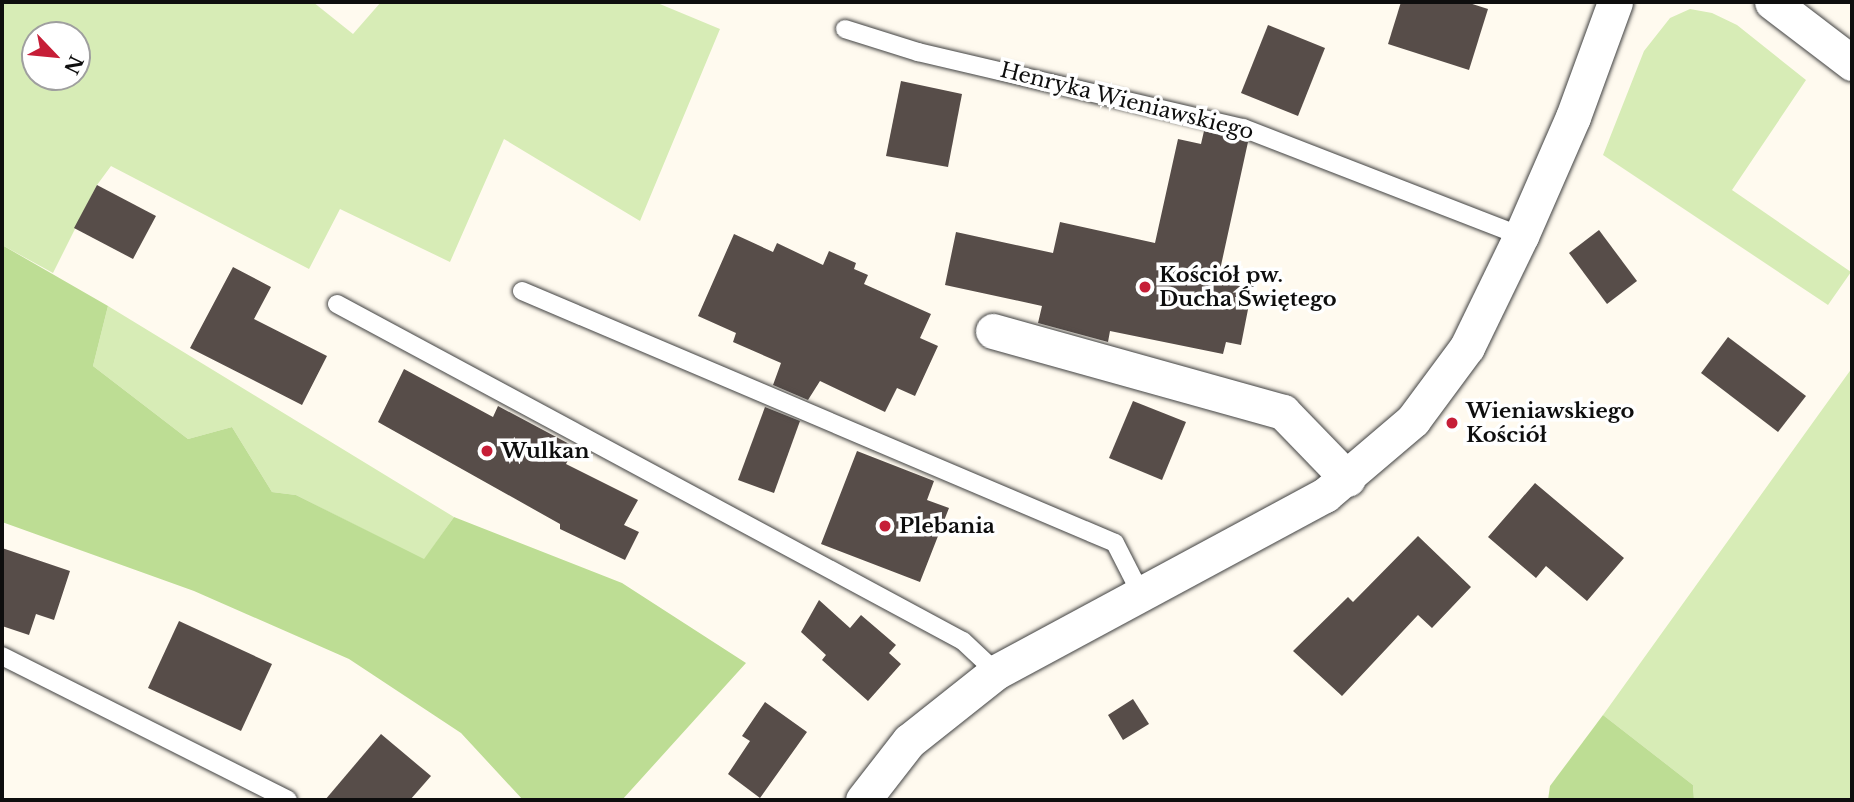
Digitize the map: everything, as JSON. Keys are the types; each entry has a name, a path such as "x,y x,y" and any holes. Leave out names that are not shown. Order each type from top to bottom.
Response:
{"street":[{"path":"863,800 909,741 996,672 1140,592 1259,535 1348,479 1413,420 1467,347 1521,236 1573,117 1615,2"},
{"path":"1772,2 1852,63"},
{"path":"993,331 1283,412 1348,479"}],"lane":[{"name":"Henryka Wieniawskiego","path":"845,29 918,52 1243,128 1521,236"},
{"path":"522,291 1115,543 1140,592"},
{"path":"337,304 963,641 996,672"},
{"path":"2,656 288,800"}],"green space":[{"path":"2,2 313,2 353,34 381,2 655,2 720,29 640,221 504,139 450,262 340,209 309,269 111,166 97,185 53,273 2,245"},
{"path":"1690,9 1712,13 1737,25 1806,80 1732,190 1851,272 1828,305 1603,155 1644,51 1670,18"},
{"path":"2,245 108,306 93,366 188,439 232,427 272,492 296,495 424,559 454,517 622,583 746,663 622,800 523,800 461,733 349,659 194,591 2,522"},
{"path":"108,306 454,517 424,560 296,495 272,492 232,427 188,439 93,366"},
{"path":"1852,368 1852,800 1694,800 1693,785 1603,715"},
{"path":"1603,715 1693,785 1694,800 1548,800 1550,786"}],"building":[{"path":"1401,2 1466,2 1488,9 1469,70 1388,44"},
{"path":"1268,25 1325,48 1298,116 1241,93"},
{"path":"901,81 962,94 948,167 886,156"},
{"path":"1204,131 1248,142 1220,270 1238,274 1236,285 1252,289 1241,345 1226,342 1223,354 1110,331 1108,342 1038,323 1042,306 945,285 956,232 1053,253 1060,222 1155,243 1178,139 1201,144"},
{"path":"97,185 156,216 133,259 74,228"},
{"path":"1599,230 1637,281 1607,304 1569,253"},
{"path":"734,234 773,252 777,243 823,265 829,251 856,263 854,269 868,275 864,284 931,314 920,338 938,346 915,396 897,388 885,412 820,381 808,400 773,385 781,363 733,342 736,333 698,316"},
{"path":"233,267 271,287 254,319 327,356 302,405 190,348"},
{"path":"1728,337 1806,396 1778,432 1701,373"},
{"path":"404,369 493,417 498,406 575,447 566,464 638,500 624,525 639,532 625,560 560,529 560,524 378,422"},
{"path":"1133,401 1186,422 1162,480 1109,458"},
{"path":"765,407 800,421 774,493 738,480"},
{"name":"Plebania","path":"857,451 934,481 927,500 949,508 920,582 821,544"},
{"path":"1535,483 1624,558 1587,601 1546,566 1536,578 1488,537"},
{"path":"1418,536 1471,587 1432,628 1418,615 1342,696 1293,651 1348,597 1353,602"},
{"path":"2,548 70,571 54,620 36,614 29,635 2,626"},
{"path":"819,600 850,628 861,615 896,645 889,653 901,664 868,701 822,660 826,655 801,632"},
{"path":"179,621 272,664 241,731 148,688"},
{"path":"1133,699 1149,724 1123,740 1108,715"},
{"path":"765,702 807,732 760,798 728,774 750,741 742,736"},
{"path":"381,734 431,776 410,800 325,800"}],"place":[{"name":"Kościół pw. Ducha Świętego","path":"1145,287"},
{"name":"Wieniawskiego Kościół","path":"1452,423"},
{"name":"Wulkan","path":"487,451"},
{"name":"Plebania","path":"885,526"}]}
